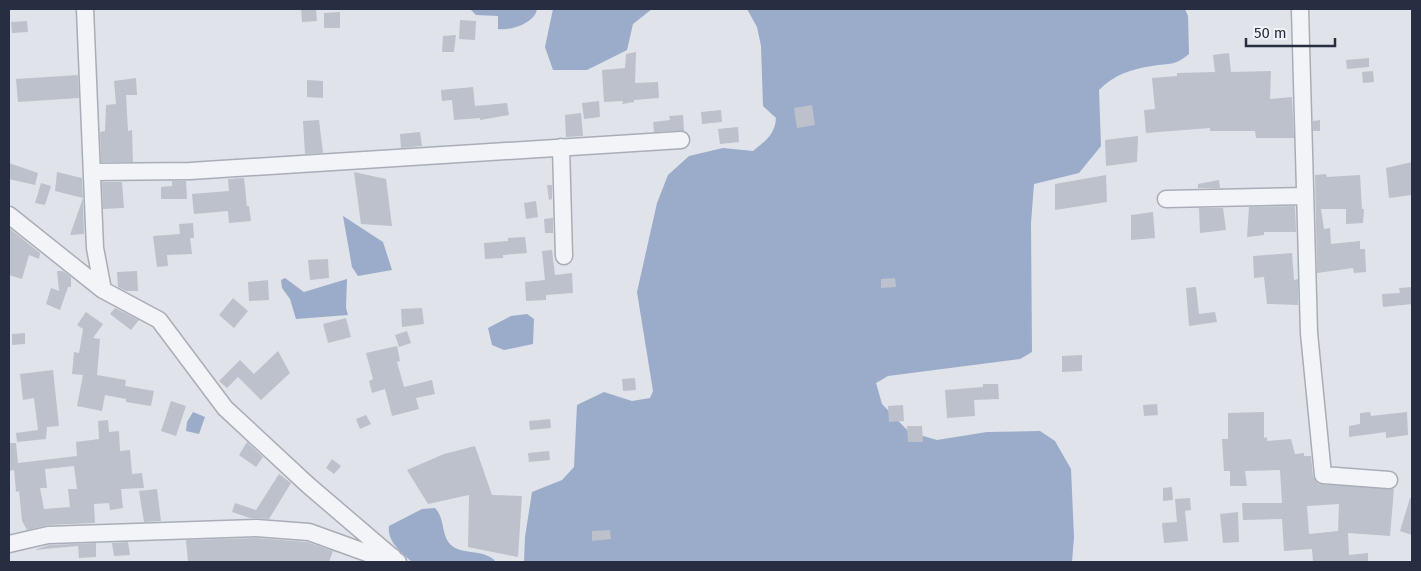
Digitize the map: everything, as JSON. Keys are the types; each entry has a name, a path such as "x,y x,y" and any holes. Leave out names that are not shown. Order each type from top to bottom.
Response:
{"street":[{"path":"85,9 95,248 103,290"},
{"path":"1300,9 1309,333 1323,475 1389,480"},
{"path":"93,172 190,171 681,140"},
{"path":"561,147 564,256"},
{"path":"1166,199 1304,196"},
{"path":"9,215 103,290 159,320 225,408 388,560"},
{"path":"9,544 48,535 256,528 309,532 388,560"}],"water":[{"path":"470,9 537,9 532,18 522,25 509,29 498,29 498,16 476,15"},
{"path":"553,9 652,9 633,24 627,50 587,70 553,70 545,47"},
{"path":"747,9 1185,9 1188,16 1189,54 1176,62 1130,71 1117,77 1099,90 1101,146 1079,173 1034,184 1031,223 1032,352 1020,359 888,376 876,383 882,404 909,432 937,440 987,432 1040,431 1055,441 1071,469 1074,537 1072,562 524,562 525,537 532,492 562,480 574,467 577,405 604,392 632,401 650,398 653,391 637,292 657,203 668,175 689,156 723,148 753,151 769,137 774,129 776,118 763,106 761,46 757,27"},
{"path":"343,216 383,242 392,270 358,276 352,267"},
{"path":"285,278 304,292 347,279 346,308 348,315 296,319 290,299 282,288 281,280"},
{"path":"527,314 534,319 533,344 504,350 492,345 488,328 511,316"},
{"path":"193,412 205,417 199,434 186,431 187,422"},
{"path":"435,508 440,516 445,536 450,544 460,550 486,555 496,562 412,562 392,542 389,526 422,509"}],"building":[{"path":"301,9 316,9 317,21 302,22"},
{"path":"340,12 340,28 324,28 324,13"},
{"path":"460,20 476,21 475,40 459,39"},
{"path":"27,21 28,32 12,33 11,22"},
{"path":"456,35 454,52 442,52 443,36"},
{"path":"636,52 635,83 658,82 659,98 634,100 634,102 622,104 623,101 604,102 602,70 625,68 626,54"},
{"path":"1229,53 1231,72 1271,71 1270,99 1292,97 1294,138 1256,138 1255,131 1210,131 1210,128 1146,133 1144,110 1155,109 1152,78 1177,76 1177,73 1215,72 1213,55"},
{"path":"1369,58 1369,67 1347,69 1346,60"},
{"path":"1373,71 1374,82 1363,83 1362,72"},
{"path":"78,75 79,98 18,102 16,79"},
{"path":"136,78 137,95 126,95 128,131 132,130 133,162 101,162 100,132 105,131 106,105 116,104 114,81"},
{"path":"307,80 323,81 323,98 307,97"},
{"path":"473,87 475,106 507,103 509,115 480,120 480,118 454,120 452,100 442,101 441,90"},
{"path":"599,101 600,117 584,119 582,103"},
{"path":"812,105 815,125 797,128 794,108"},
{"path":"721,110 722,122 702,124 701,112"},
{"path":"581,113 583,136 566,137 565,115"},
{"path":"683,115 684,131 654,132 653,122 670,120 669,116"},
{"path":"319,120 323,153 305,154 303,121"},
{"path":"1320,120 1320,131 1313,131 1313,121"},
{"path":"738,127 739,142 720,144 718,129"},
{"path":"420,132 422,146 401,148 400,134"},
{"path":"1138,136 1137,162 1106,166 1105,140"},
{"path":"1412,162 1412,195 1389,198 1386,168"},
{"path":"9,163 38,173 35,185 9,179"},
{"path":"57,172 82,178 83,198 55,191"},
{"path":"354,172 386,179 392,226 361,224"},
{"path":"1326,174 1327,177 1360,175 1362,209 1364,209 1363,223 1346,224 1346,209 1321,209 1324,229 1330,228 1331,244 1360,241 1360,249 1365,249 1366,272 1354,273 1353,268 1317,273 1315,175"},
{"path":"1106,175 1107,202 1055,210 1055,184"},
{"path":"244,178 247,206 249,206 251,221 229,223 228,211 194,214 192,194 229,191 228,179"},
{"path":"1219,180 1220,188 1198,188 1198,184"},
{"path":"172,181 186,181 187,199 161,199 161,187 172,186"},
{"path":"102,182 122,182 124,208 103,209"},
{"path":"41,183 51,186 45,205 35,203"},
{"path":"547,185 552,185 552,199 549,200"},
{"path":"83,198 84,234 70,235"},
{"path":"536,201 538,217 526,219 524,203"},
{"path":"1295,206 1296,232 1264,232 1264,235 1247,237 1249,207"},
{"path":"1199,208 1223,208 1226,230 1200,233"},
{"path":"1153,212 1155,238 1131,240 1131,215"},
{"path":"553,218 553,233 545,233 544,219"},
{"path":"193,223 194,238 190,238 192,254 167,255 168,266 157,267 153,236 180,234 179,224"},
{"path":"9,228 40,253 39,259 29,255 22,279 9,275"},
{"path":"525,237 527,253 503,255 503,258 485,259 484,243"},
{"path":"552,250 555,275 572,273 573,293 546,295 546,300 526,301 525,282 545,280 542,251"},
{"path":"1292,253 1294,280 1298,279 1298,305 1267,304 1264,277 1254,278 1253,256"},
{"path":"328,259 329,278 310,280 308,260"},
{"path":"57,271 63,271 71,277 71,287 68,287 60,310 46,304 51,288 59,291"},
{"path":"137,271 138,291 126,291 118,287 117,272"},
{"path":"895,278 896,287 881,288 881,279"},
{"path":"268,280 269,300 249,301 248,282"},
{"path":"1196,287 1199,314 1215,312 1217,322 1189,326 1186,288"},
{"path":"1412,287 1412,304 1383,307 1382,294 1400,293 1399,288"},
{"path":"233,298 248,311 234,328 219,315"},
{"path":"115,308 139,320 131,330 110,314"},
{"path":"422,308 424,324 402,327 401,309"},
{"path":"86,312 103,324 93,338 100,339 97,375 126,380 125,386 154,391 151,406 126,402 126,399 105,395 102,411 77,406 83,375 72,374 74,352 79,353 83,329 77,325"},
{"path":"346,318 351,337 328,343 323,324"},
{"path":"407,331 411,343 399,347 395,335"},
{"path":"25,333 25,344 12,345 12,334"},
{"path":"397,346 400,361 397,362 404,387 432,380 435,394 416,398 419,409 392,416 385,389 372,393 369,381 373,379 366,353"},
{"path":"278,351 290,373 261,400 238,377 227,388 219,381 240,360 254,374"},
{"path":"1082,355 1082,371 1062,372 1062,356"},
{"path":"53,370 59,426 47,427 46,439 17,442 16,433 38,430 34,398 23,400 20,374"},
{"path":"635,378 636,390 623,391 622,379"},
{"path":"983,384 998,384 999,399 974,400 975,416 947,418 945,390 983,387"},
{"path":"171,401 186,406 176,436 161,431"},
{"path":"1157,404 1158,415 1144,416 1143,405"},
{"path":"903,405 904,421 889,422 888,406"},
{"path":"1264,412 1264,438 1267,437 1267,441 1291,439 1295,454 1304,453 1304,456 1311,456 1313,476 1318,484 1394,489 1390,536 1348,533 1349,555 1368,553 1368,562 1313,562 1312,549 1284,551 1282,519 1243,520 1242,503 1282,503 1280,470 1245,471 1247,486 1230,486 1230,471 1224,471 1222,439 1228,439 1228,413","holes":["1339,504 1338,531 1309,534 1307,506"]},
{"path":"1370,412 1371,416 1407,412 1408,435 1386,438 1386,432 1349,437 1349,426 1360,424 1360,413"},
{"path":"366,415 371,424 360,429 356,419"},
{"path":"550,419 551,428 530,430 529,421"},
{"path":"108,420 109,432 119,431 120,451 130,450 132,474 142,473 144,488 121,489 123,508 110,510 109,503 94,504 95,523 48,525 27,530 22,521 19,491 16,492 14,470 9,471 9,443 16,443 18,463 77,456 76,442 99,439 98,421","holes":["74,466 77,489 68,489 70,507 44,509 40,488 47,488 45,469"]},
{"path":"907,426 922,426 923,442 908,442"},
{"path":"247,442 263,457 256,467 239,455"},
{"path":"475,446 492,495 522,496 518,557 468,547 469,495 428,504 407,470 444,454"},
{"path":"549,451 550,460 529,462 528,453"},
{"path":"332,459 341,466 334,474 326,468"},
{"path":"279,474 291,483 269,519 250,518 232,512 235,503 256,510"},
{"path":"1172,487 1173,500 1163,501 1163,488"},
{"path":"157,489 161,521 144,522 139,491"},
{"path":"1190,498 1191,510 1185,511 1188,541 1164,543 1162,523 1177,522 1175,499"},
{"path":"1410,498 1412,498 1412,535 1400,531"},
{"path":"1238,512 1239,542 1223,543 1220,514"},
{"path":"610,530 611,539 592,541 592,531"},
{"path":"256,538 307,542 333,551 329,562 188,562 186,540"},
{"path":"128,542 130,555 114,556 112,543"},
{"path":"96,543 96,557 79,558 78,546 34,550 49,545"}]}
